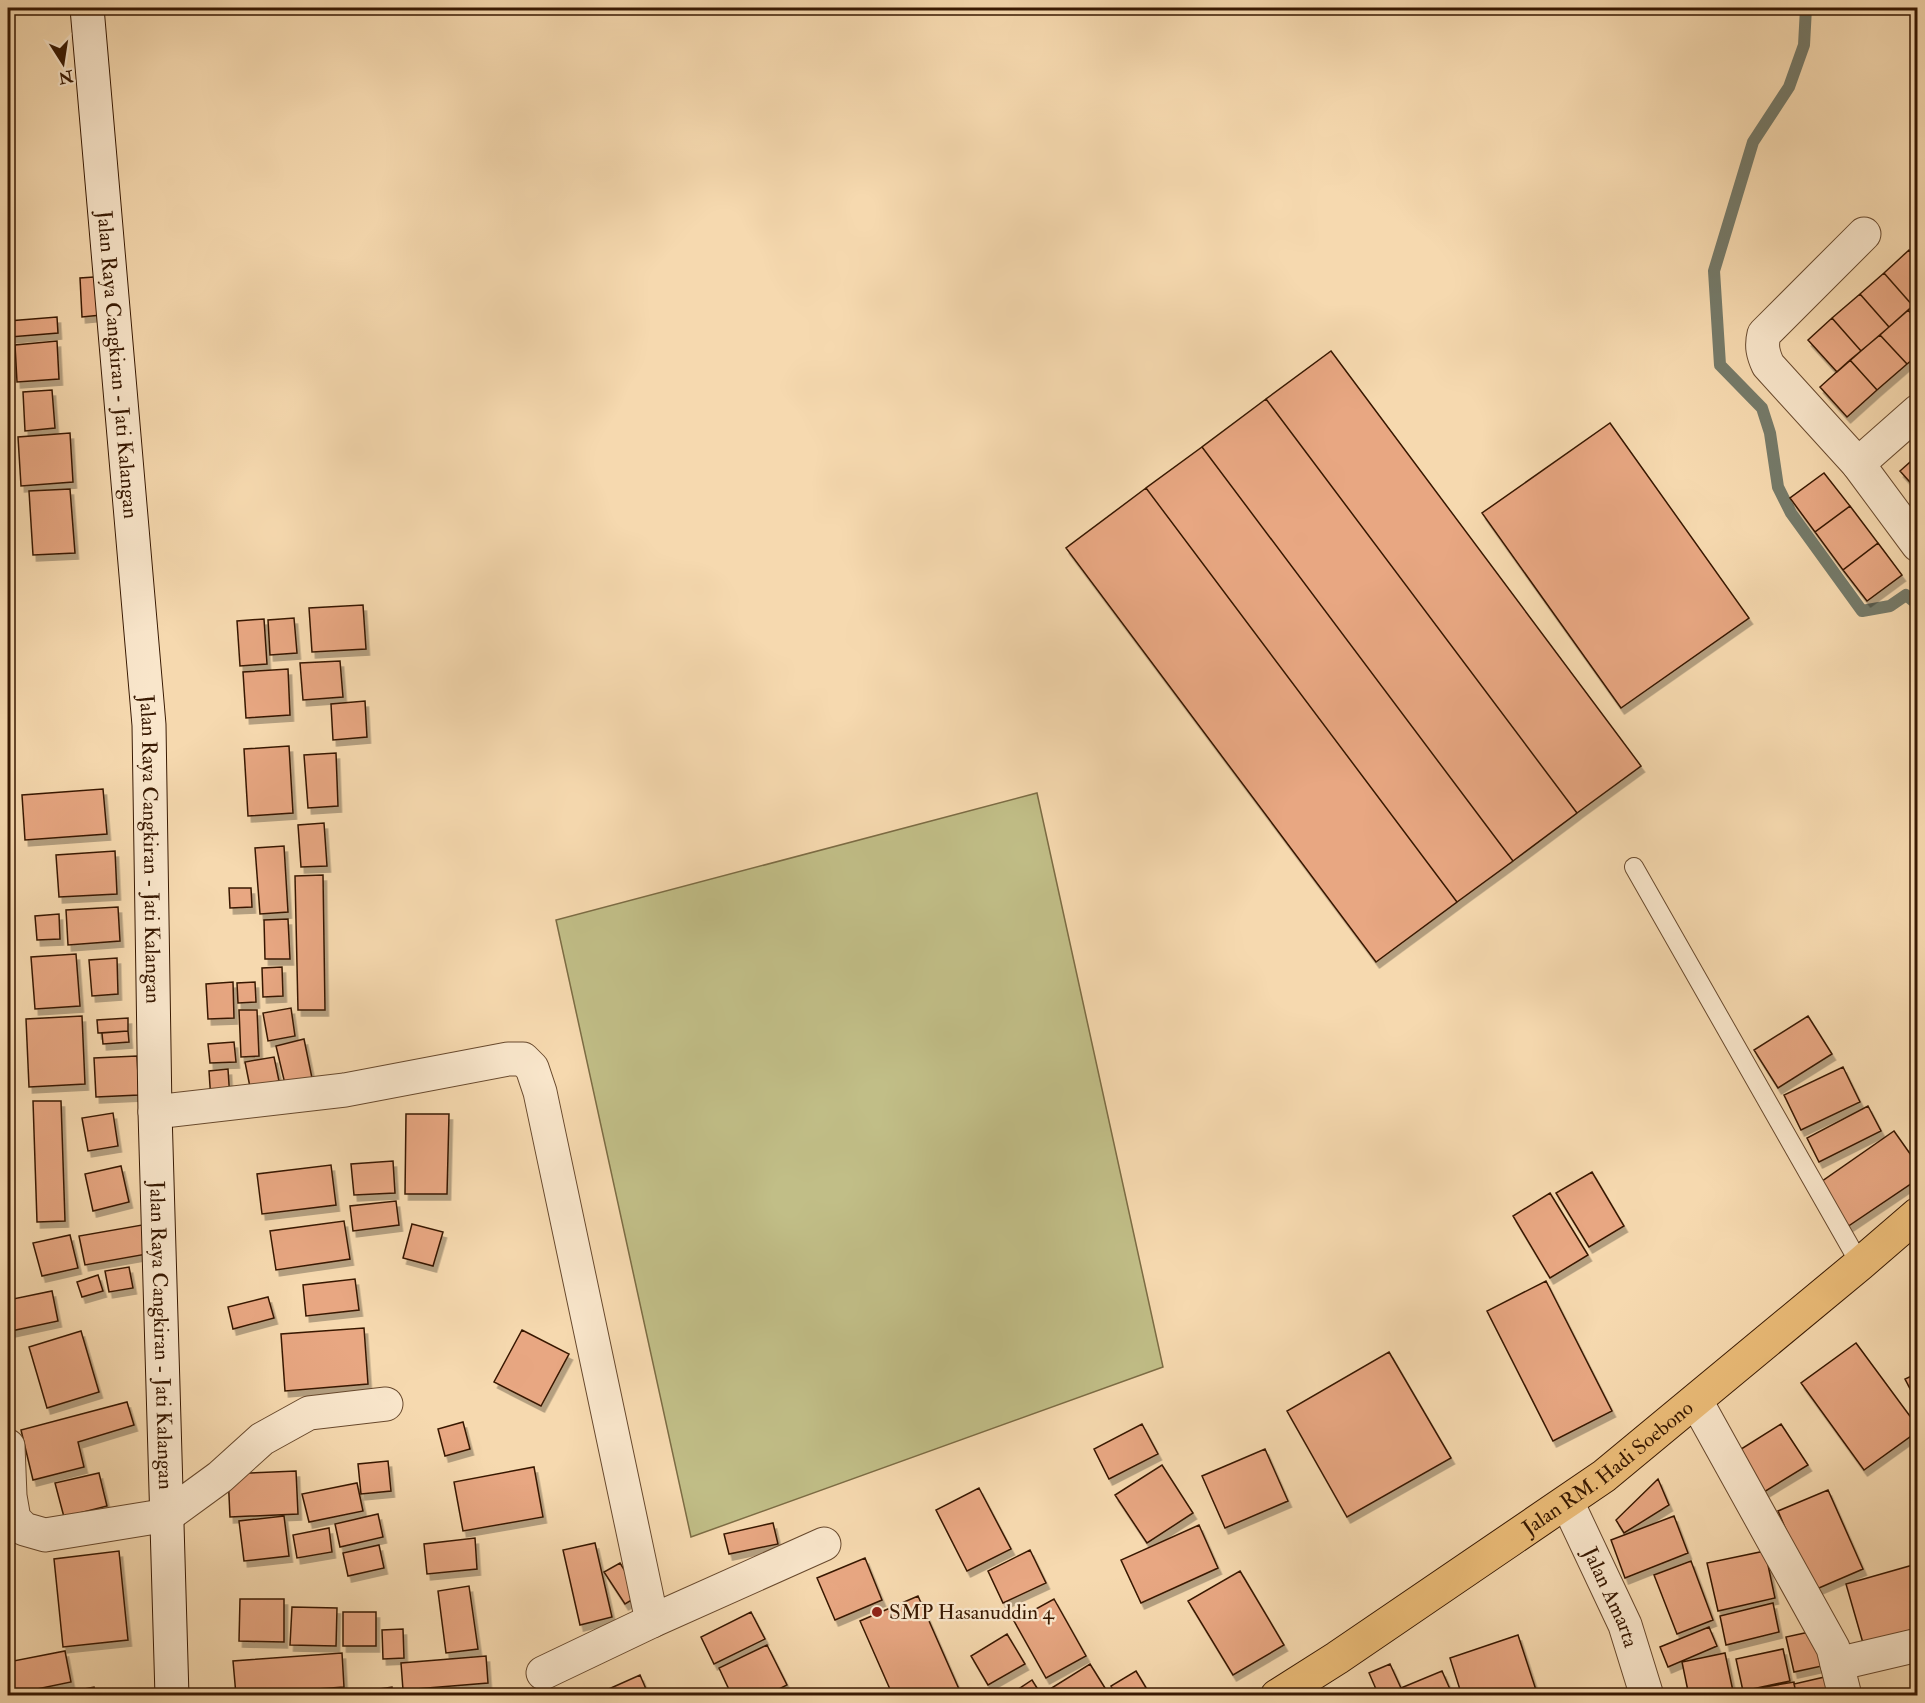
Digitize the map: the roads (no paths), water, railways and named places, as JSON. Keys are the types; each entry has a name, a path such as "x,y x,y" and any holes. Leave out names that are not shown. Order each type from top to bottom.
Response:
{"main road":[{"name":"Jalan RM. Hadi Soebono","path":"1277,1695 1337,1658 1604,1476 1917,1214"}],"street":[{"name":"Jalan Raya Cangkiran - Jati Kalangan","path":"87,8 149,725 154,1112 172,1695"},
{"path":"1864,234 1764,334 1762,344 1764,356 1768,365 1858,464 1917,545"},
{"path":"1858,464 1917,411"},
{"path":"154,1112 345,1090 508,1059 523,1059 532,1068 540,1092 652,1621"},
{"path":"1696,1401 1833,1648 1845,1695"},
{"path":"8,1446 10,1496 14,1519 24,1529 45,1535 168,1515 220,1477 262,1439 309,1413 386,1404"},
{"name":"Jalan Amarta","path":"1567,1503 1625,1625 1647,1695"},
{"path":"543,1673 824,1544"},
{"path":"1837,1664 1917,1645"}],"lane":[{"path":"1634,867 1860,1264"}],"waterway":[{"path":"1806,8 1804,45 1789,87 1753,142 1714,271 1720,365 1762,408 1770,433 1778,487 1791,513 1862,611 1890,606 1906,595 1918,605"}],"place":[{"name":"SMP Hasanuddin 4","path":"877,1612"}]}
